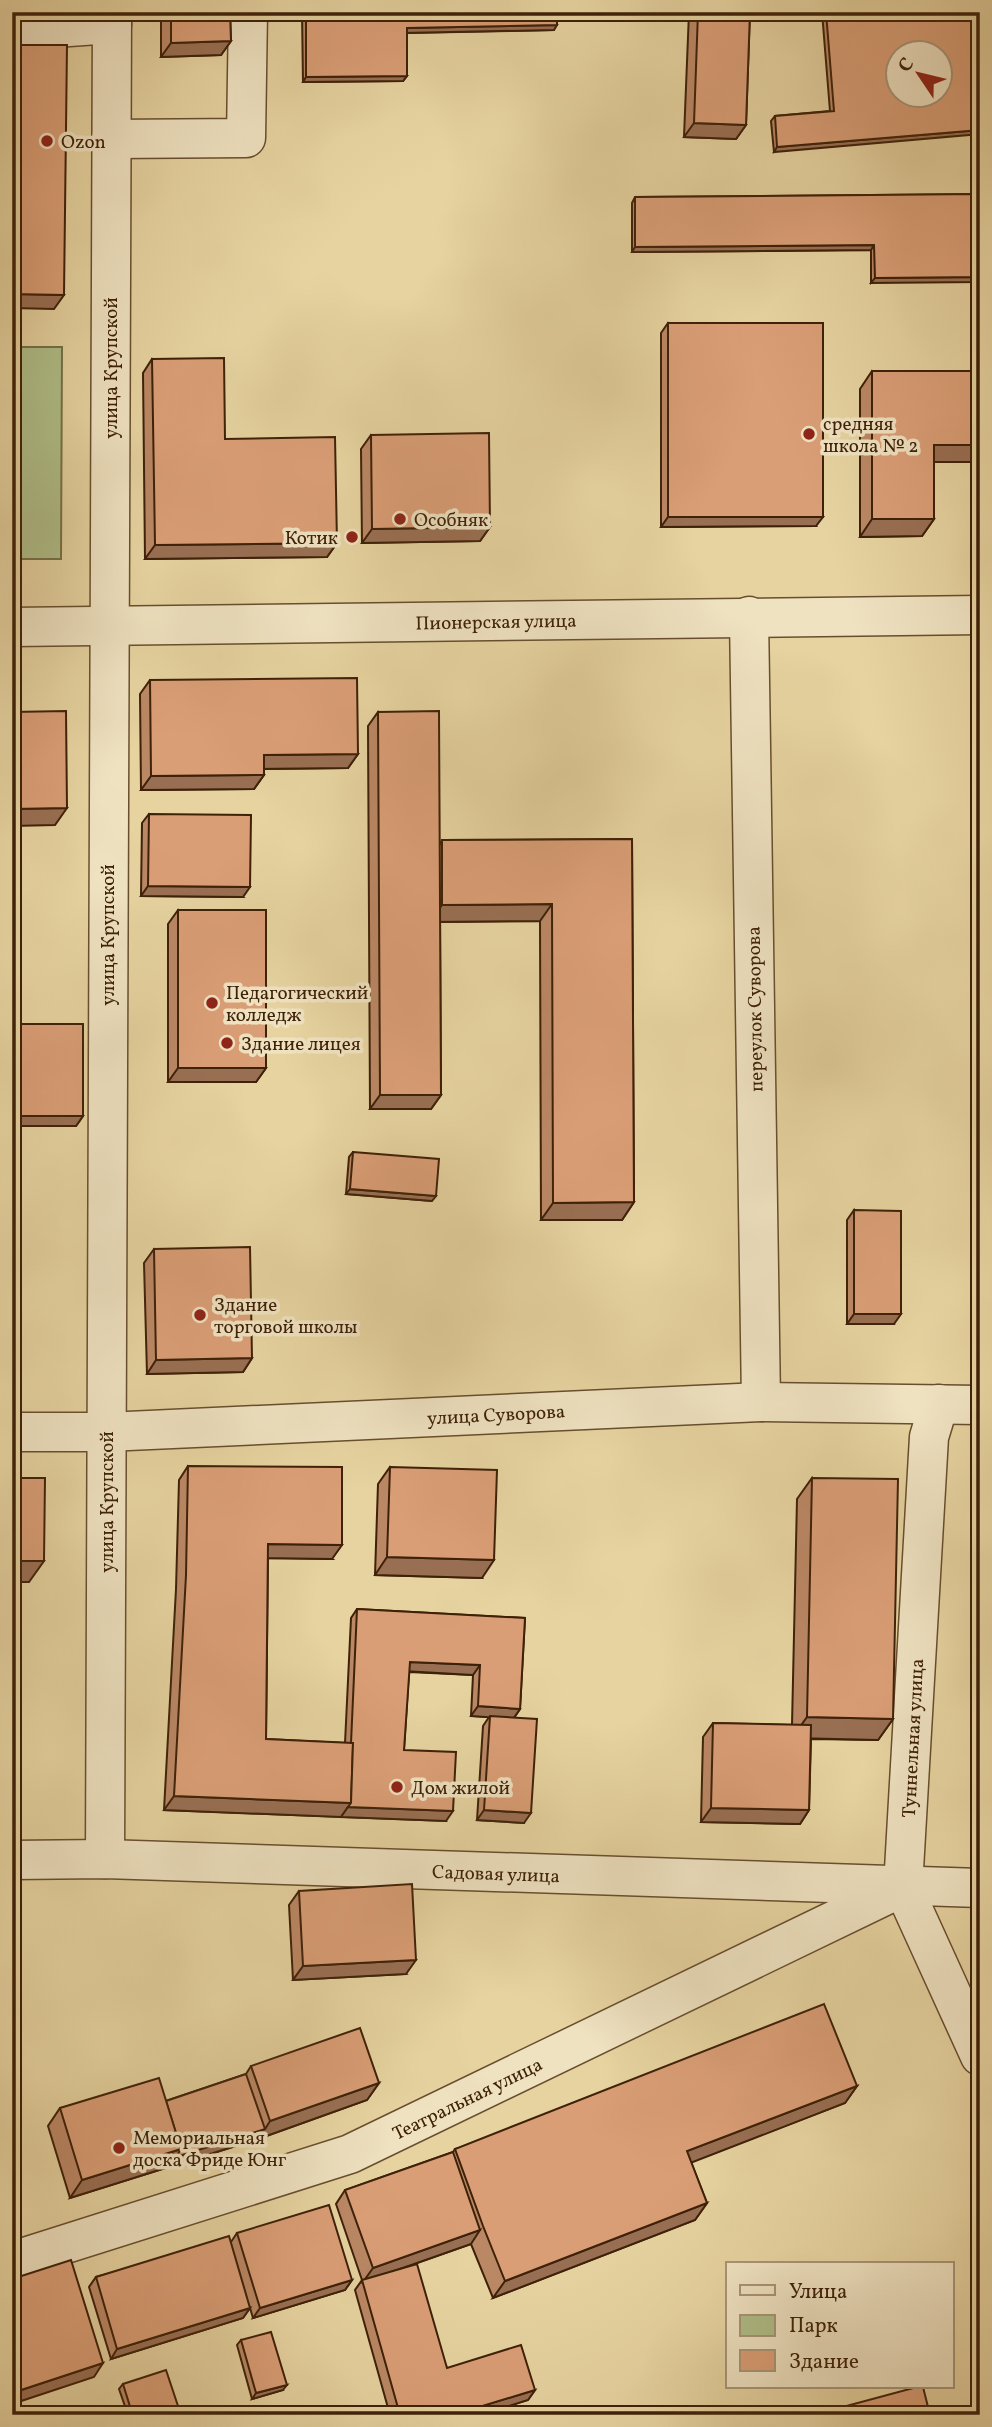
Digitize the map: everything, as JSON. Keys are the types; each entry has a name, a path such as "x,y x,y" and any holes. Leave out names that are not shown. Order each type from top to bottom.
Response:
{"street":[{"path":"111,139 246,138 248,12"},
{"path":"12,31 112,18"},
{"name":"улица Крупской","path":"105,1858 112,18"},
{"name":"Пионерская улица","path":"12,627 980,615"},
{"name":"переулок Суворова","path":"749,616 761,1402"},
{"name":"улица Суворова","path":"12,1432 106,1432 761,1402 980,1405"},
{"name":"Туннельная улица","path":"939,1404 929,1437 903,1887 980,2056"},
{"name":"Садовая улица","path":"12,1860 105,1858 980,1888"},
{"name":"Театральная улица","path":"12,2260 350,2154 903,1887"}],"green space":[{"path":"12,347 62,347 61,559 12,559"}],"building":[{"path":"171,12 230,12 231,41 171,43"},
{"path":"306,12 557,12 557,25 407,28 407,76 306,77"},
{"path":"698,12 750,12 746,125 694,123"},
{"path":"826,12 980,12 980,130 777,147 775,116 834,111"},
{"path":"12,45 67,45 64,295 12,294"},
{"path":"980,194 980,277 875,278 874,245 635,247 635,197"},
{"path":"668,323 823,323 823,517 668,517"},
{"path":"224,358 225,439 335,437 337,543 155,545 152,359"},
{"path":"872,371 980,371 980,445 934,445 934,519 872,519"},
{"path":"489,433 490,527 372,529 371,435"},
{"path":"357,678 358,754 264,755 264,775 151,776 150,680"},
{"path":"66,711 67,808 12,809 12,712"},
{"path":"439,711 441,1095 380,1095 378,712"},
{"path":"149,814 251,815 250,887 148,886"},
{"path":"632,839 634,1202 553,1203 552,904 442,905 442,840"},
{"name":"Педагогический колледж","path":"178,910 266,910 266,1068 178,1068"},
{"path":"20,1024 83,1024 83,1116 19,1116"},
{"path":"353,1152 439,1159 436,1196 350,1189"},
{"path":"854,1210 901,1211 901,1314 854,1314"},
{"path":"250,1247 252,1358 156,1360 154,1249"},
{"path":"188,1466 342,1467 342,1545 268,1544 266,1739 353,1743 351,1803 174,1796 186,1575"},
{"path":"390,1467 497,1470 494,1560 387,1557"},
{"path":"12,1478 45,1478 44,1561 12,1561"},
{"path":"812,1478 898,1479 893,1719 807,1717"},
{"path":"357,1609 525,1618 520,1709 478,1706 480,1665 410,1662 404,1750 456,1752 453,1811 348,1807 351,1803"},
{"path":"490,1716 537,1719 531,1813 484,1810"},
{"path":"713,1723 811,1725 809,1810 711,1808"},
{"path":"412,1884 416,1960 303,1966 299,1891"},
{"path":"824,2004 857,2086 687,2151 707,2203 505,2281 455,2149"},
{"path":"360,2028 379,2083 270,2121 251,2066"},
{"path":"246,2074 265,2129 176,2157 181,2149 166,2101"},
{"path":"159,2078 181,2149 82,2180 60,2108"},
{"path":"453,2152 480,2230 373,2268 345,2190"},
{"path":"329,2205 352,2280 260,2308 237,2233"},
{"path":"229,2236 250,2308 117,2349 96,2277"},
{"path":"71,2260 103,2363 12,2393 12,2279"},
{"path":"417,2264 447,2368 521,2345 535,2390 459,2413 460,2415 400,2415 362,2280"},
{"path":"271,2332 287,2385 256,2393 241,2340"},
{"path":"166,2370 181,2415 127,2415 132,2413 123,2384"},
{"path":"913,2388 923,2388 930,2415 813,2415"}],"place":[{"name":"Ozon","path":"47,141"},
{"name":"средняя школа № 2","path":"809,434"},
{"name":"Особняк","path":"400,519"},
{"name":"Котик","path":"352,537"},
{"name":"Педагогический колледж","path":"212,1003"},
{"name":"Здание лицея","path":"227,1043"},
{"name":"Здание торговой школы","path":"200,1315"},
{"name":"Дом жилой","path":"397,1787"},
{"name":"Мемориальная доска Фриде Юнг","path":"119,2148"}]}
